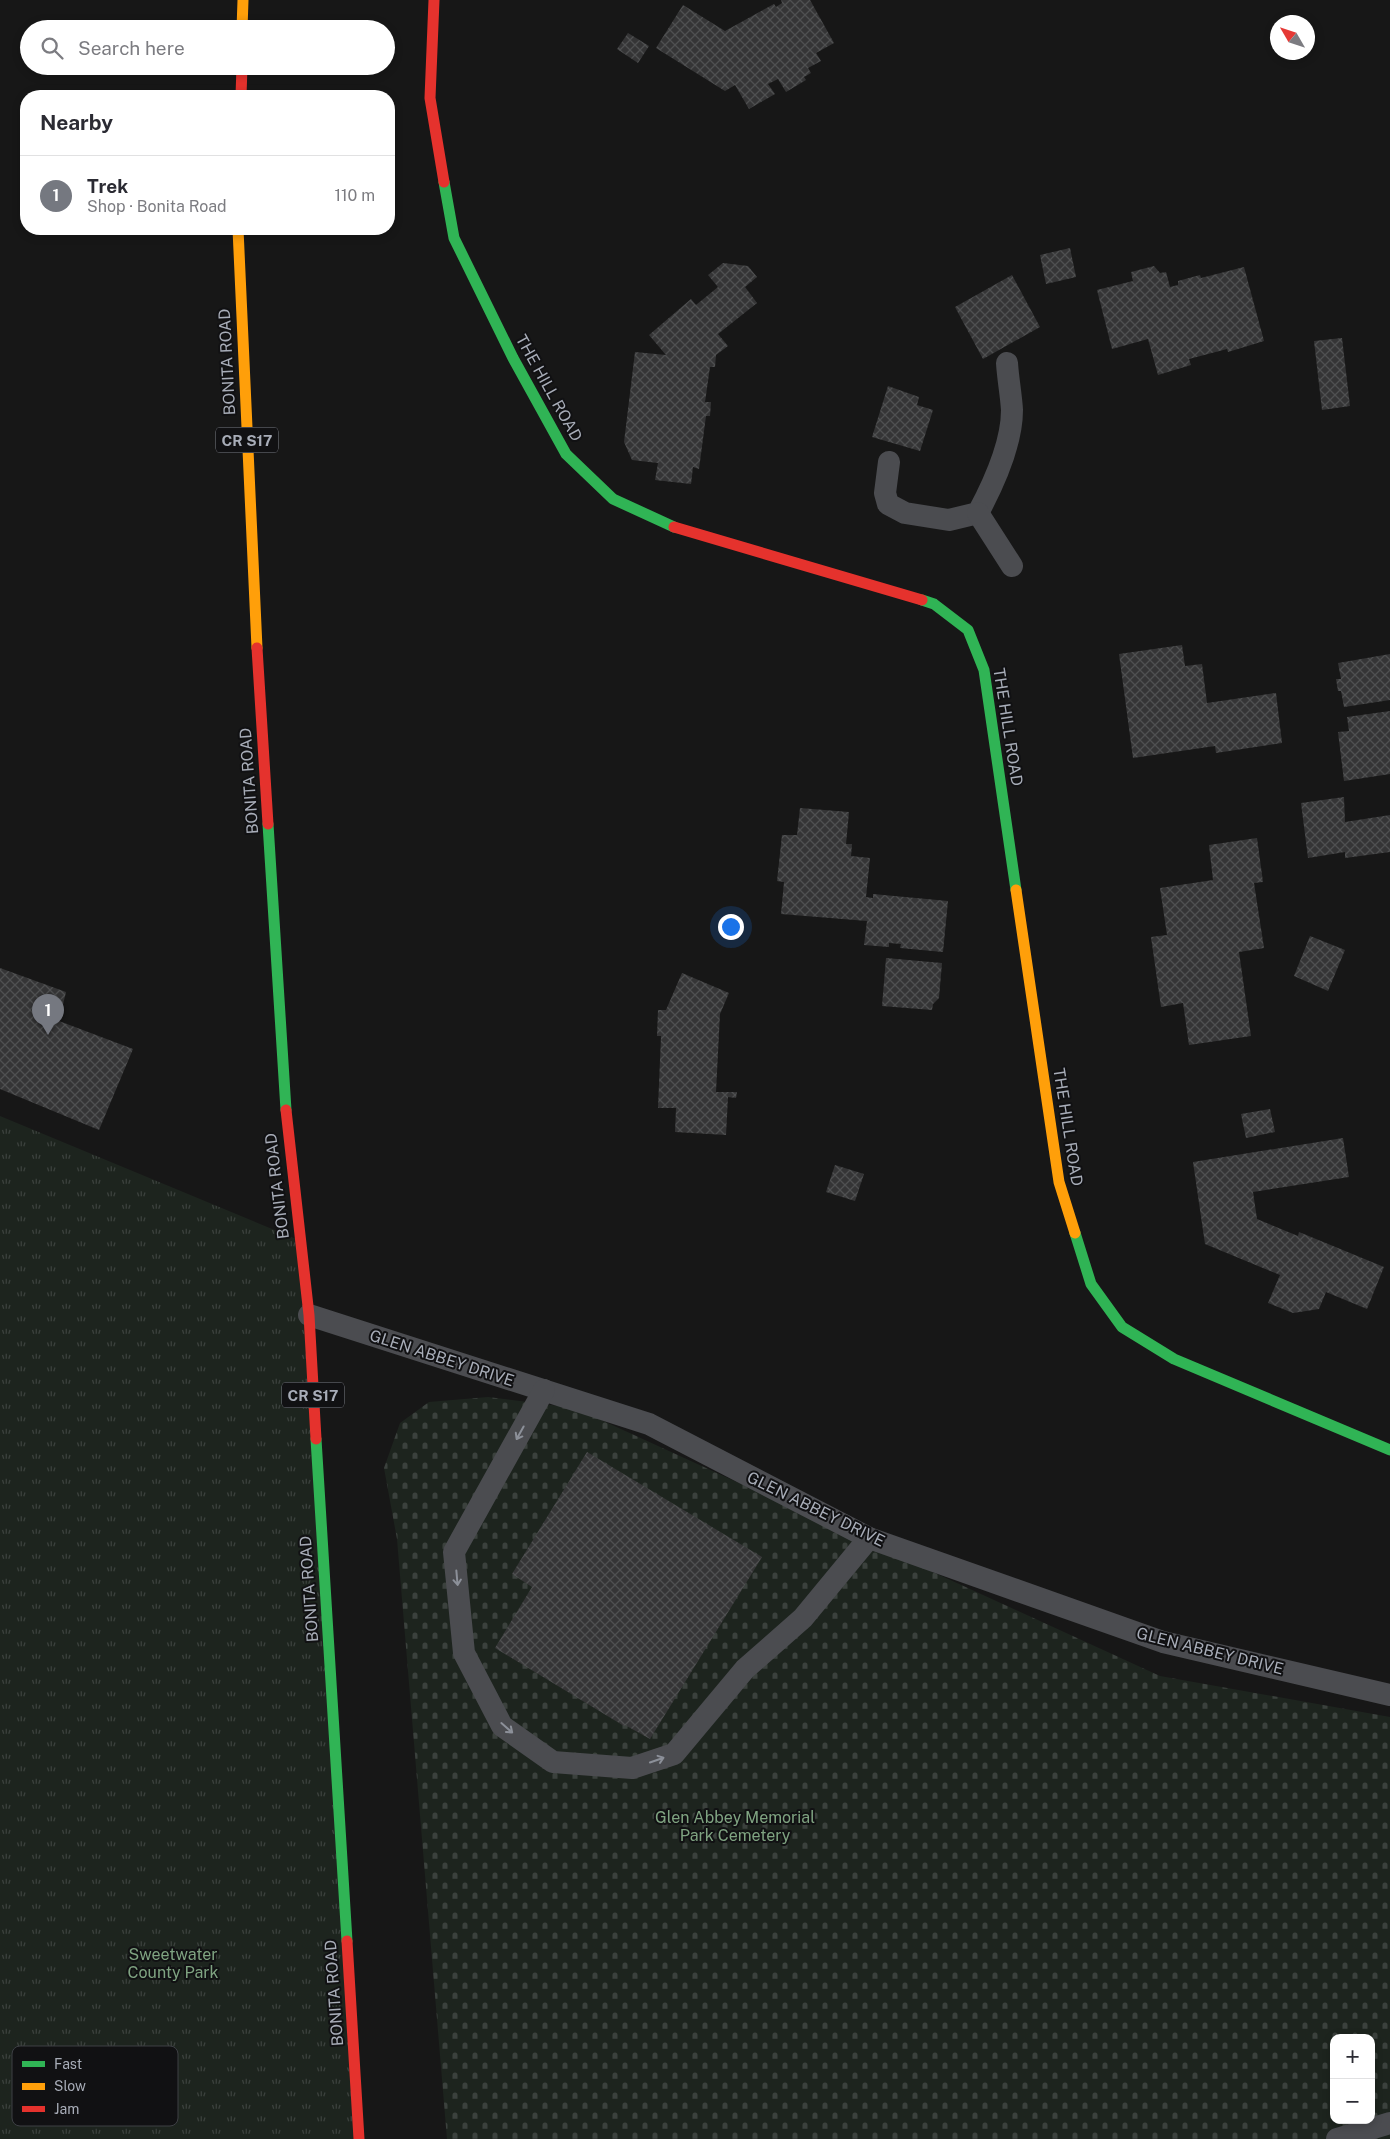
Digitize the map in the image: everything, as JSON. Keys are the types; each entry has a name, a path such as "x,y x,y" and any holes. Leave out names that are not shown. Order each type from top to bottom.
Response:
{"main road":[{"path":"242,20 243,0"},
{"name":"THE HILL ROAD","path":"434,0 430,98 454,238 513,358 566,454 613,499 676,528 934,604 968,630 984,670 1059,1182 1091,1284 1122,1327 1174,1359 1390,1450"},
{"path":"241,90 242,75"},
{"name":"BONITA ROAD","path":"238,235 254,597 286,1116 308,1315 359,2139"}],"lane":[{"path":"978,514 993,484 1006,447 1012,412 1007,363"},
{"path":"889,462 885,493 888,504 905,513 949,520 978,514"},
{"path":"978,514 1012,566"},
{"name":"GLEN ABBEY DRIVE","path":"308,1315 649,1424 869,1538 1163,1642 1390,1695"},
{"path":"544,1390 454,1552 464,1653 502,1726 553,1762 632,1768 674,1754 745,1669 803,1618 869,1538"},
{"path":"1337,2139 1390,2123"}],"green space":[{"name":"Sweetwater County Park","path":"0,1116 301,1241 358,2139 0,2139"},
{"name":"Glen Abbey Memorial Park Cemetery","path":"488,1397 575,1408 1160,1676 1390,1717 1390,2139 447,2139 397,1539 384,1468 400,1423 429,1402"}],"building":[{"path":"781,0 810,0 834,43 816,53 821,61 808,68 811,73 804,77 806,80 786,92 778,79 768,84 775,94 749,109 735,85 725,91 656,48 683,5 725,31 774,4 776,7 782,3"},
{"path":"628,33 649,46 638,63 617,49"},
{"path":"1070,248 1076,277 1046,284 1040,255"},
{"path":"723,263 748,266 757,277 745,287 757,303 718,334 728,346 716,355 715,367 710,367 705,402 711,402 710,416 706,416 699,469 693,467 691,484 655,480 658,463 632,460 624,442 635,352 666,355 649,335 691,299 696,305 718,287 708,275"},
{"path":"1154,266 1160,273 1166,272 1170,287 1178,285 1178,281 1200,275 1201,278 1244,267 1264,341 1228,352 1227,349 1189,359 1191,365 1158,375 1148,339 1112,349 1097,290 1133,281 1131,272"},
{"path":"1012,275 1040,327 983,359 955,307"},
{"path":"1342,338 1350,406 1322,410 1314,341"},
{"path":"888,386 919,397 917,405 933,410 920,451 872,437"},
{"path":"1182,645 1185,666 1202,664 1207,703 1276,693 1282,743 1216,753 1215,746 1133,758 1119,654"},
{"path":"1390,654 1390,700 1344,707 1341,691 1338,691 1336,679 1341,679 1338,663"},
{"path":"1390,711 1390,774 1344,781 1338,732 1349,731 1347,717"},
{"path":"1344,797 1345,822 1390,815 1390,852 1345,858 1345,852 1308,858 1301,803"},
{"path":"800,808 849,812 846,844 852,844 851,856 870,858 866,897 873,898 873,894 948,901 943,952 900,948 901,944 889,943 889,947 864,945 867,921 781,914 784,882 777,881 782,835 797,835"},
{"path":"1257,838 1263,882 1254,883 1264,948 1239,952 1251,1036 1189,1045 1183,1003 1161,1007 1151,937 1167,935 1160,888 1213,880 1209,845"},
{"path":"1310,936 1345,950 1328,991 1294,976"},
{"path":"886,958 942,963 939,998 933,1004 932,1010 882,1006"},
{"path":"0,968 66,992 59,1021 133,1049 99,1130 0,1089"},
{"path":"682,973 729,993 720,1014 716,1092 737,1092 736,1098 728,1097 726,1135 675,1132 676,1108 658,1108 661,1036 657,1036 658,1010 666,1010"},
{"path":"1270,1109 1275,1132 1246,1138 1241,1114"},
{"path":"1343,1138 1349,1177 1253,1192 1257,1219 1298,1236 1299,1232 1384,1267 1367,1309 1326,1292 1319,1309 1293,1313 1268,1303 1280,1275 1205,1244 1193,1162"},
{"path":"835,1165 864,1174 855,1201 826,1192"},
{"path":"587,1452 762,1557 650,1739 624,1726 495,1648 532,1587 512,1574"}],"traffic: fast":[{"path":"444,182 454,238 513,358 566,454 613,499 674,527"},
{"path":"922,600 934,604 968,630 984,670 1016,890"},
{"path":"268,824 286,1110"},
{"path":"1075,1233 1091,1284 1122,1327 1174,1359 1390,1450"},
{"path":"316,1439 347,1941"}],"traffic: slow":[{"path":"242,20 243,0"},
{"path":"238,235 257,648"},
{"path":"1016,890 1059,1182 1075,1233"}],"traffic: jam":[{"path":"434,0 430,98 444,182"},
{"path":"241,90 242,75"},
{"path":"674,527 922,600"},
{"path":"257,648 268,824"},
{"path":"286,1110 309,1315 316,1439"},
{"path":"347,1941 359,2139"}],"place":[{"name":"Trek","path":"48,1035"}]}
